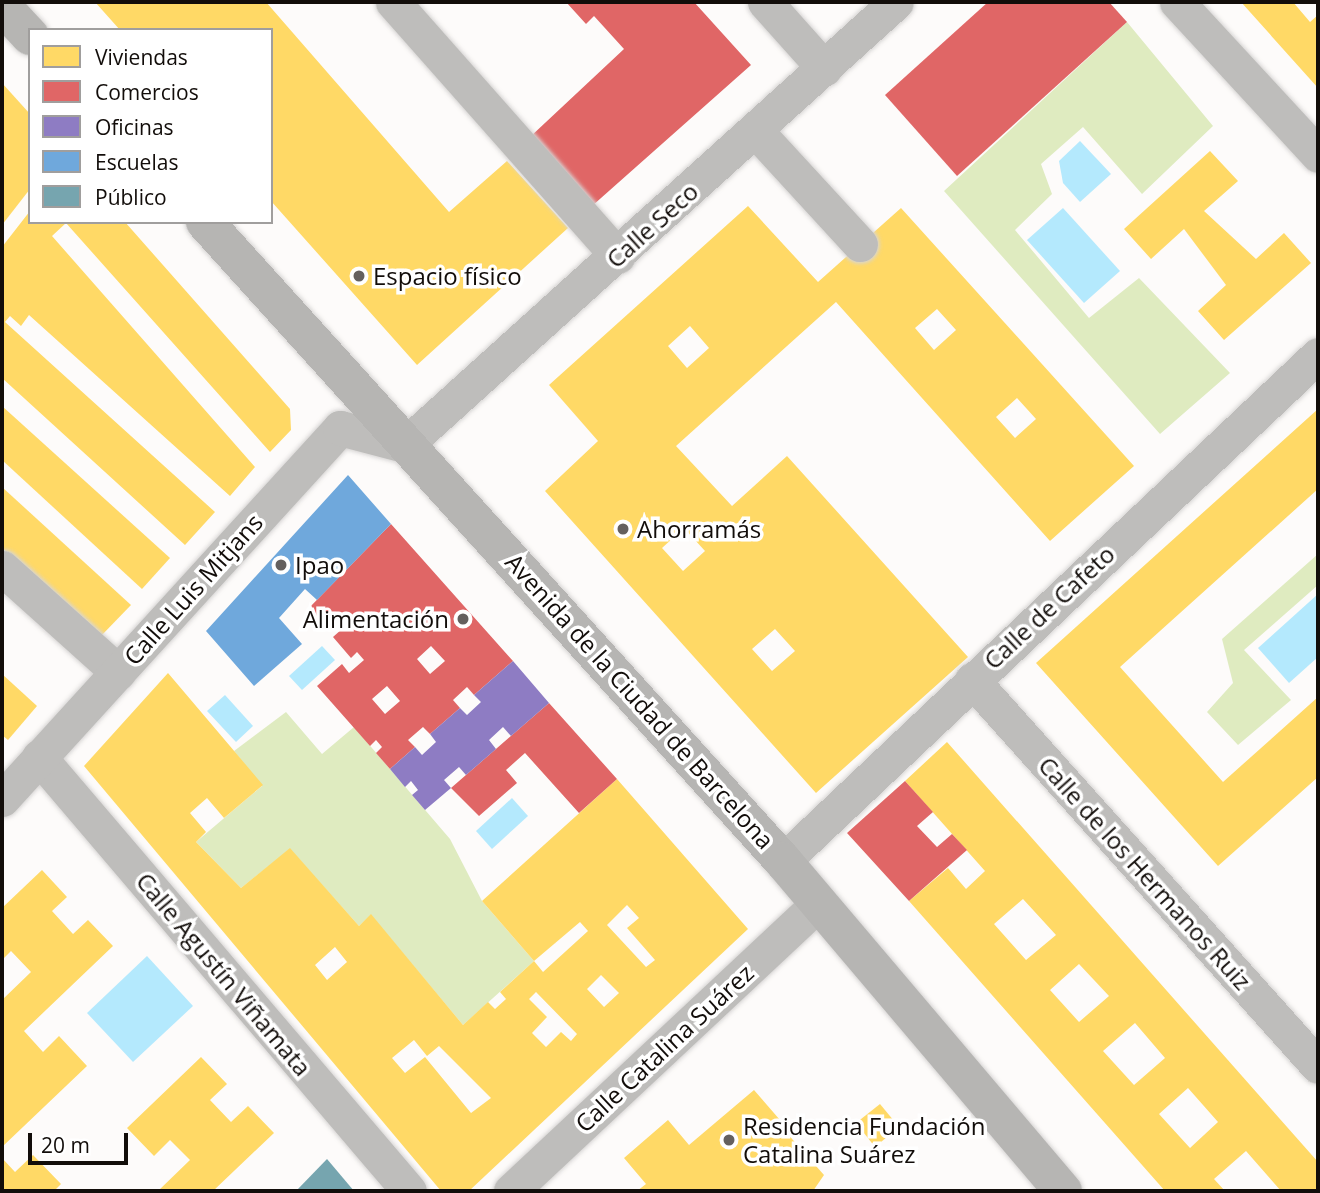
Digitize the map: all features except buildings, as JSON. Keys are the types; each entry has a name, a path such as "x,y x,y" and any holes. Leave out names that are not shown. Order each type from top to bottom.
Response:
{"main road":[{"path":"2,6 28,34"},
{"name":"Avenida de la Ciudad de Barcelona","path":"207,224 783,861 817,905 1063,1191"}],"street":[{"path":"393,2 618,256"},
{"path":"765,2 824,68"},
{"name":"Calle Seco","path":"405,445 897,2"},
{"path":"1177,2 1318,155"},
{"path":"755,130 860,244"},
{"name":"Calle de Cafeto","path":"783,861 1318,355"},
{"name":"Calle Luis Mitjans","path":"2,799 340,428 405,445"},
{"path":"2,568 118,672"},
{"name":"Calle de los Hermanos Ruiz","path":"972,680 1318,1066"},
{"name":"Calle Agustín Viñamata","path":"39,757 409,1191"},
{"name":"Calle Catalina Suárez","path":"511,1191 817,905"}],"green space":[{"path":"1127,22 1213,126 1142,194 1083,127 1041,164 1052,194 1015,230 1089,318 1139,278 1230,373 1160,434 944,191"},
{"path":"1318,554 1318,585 1244,650 1291,700 1238,745 1207,712 1233,683 1222,639"},
{"path":"286,712 322,754 354,727 450,839 482,901 534,961 463,1025 371,915 359,926 290,849 241,888 196,842 262,786 234,751"}],"water":[{"path":"1080,141 1111,174 1080,202 1063,183 1059,161"},
{"path":"1063,208 1120,271 1084,303 1027,240"},
{"path":"1318,594 1318,657 1289,683 1258,648"},
{"path":"322,646 335,660 302,690 289,676"},
{"path":"225,695 253,726 236,742 207,711"},
{"path":"512,798 528,816 492,849 476,831"},
{"path":"147,956 193,1006 133,1062 87,1013"}],"place":[{"name":"Espacio físico","path":"359,276"},
{"name":"Ahorramás","path":"623,529"},
{"name":"Ipao","path":"281,565"},
{"name":"Alimentación","path":"463,619"},
{"name":"Residencia Fundación Catalina Suárez","path":"729,1140"}]}
